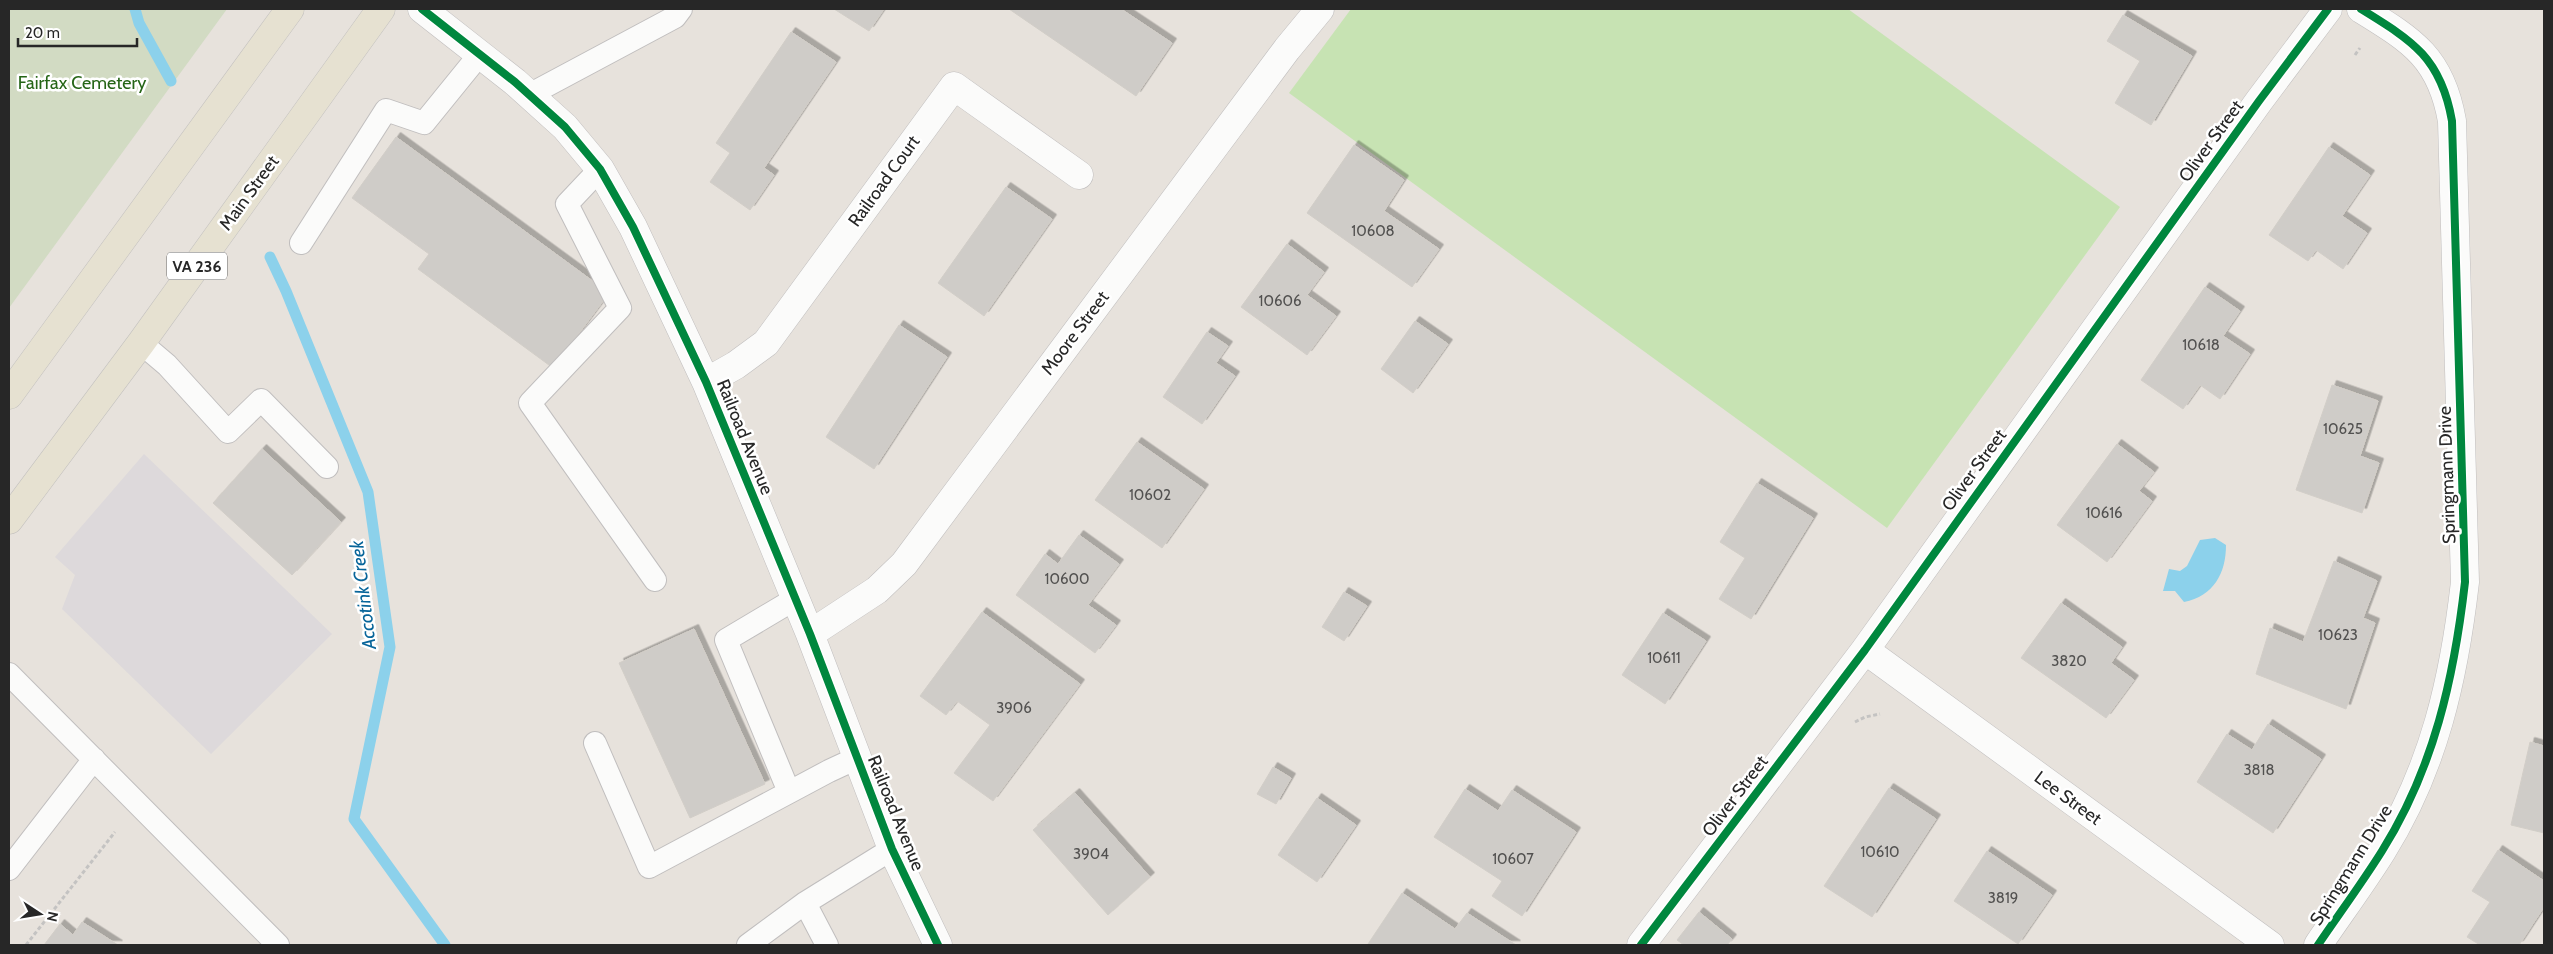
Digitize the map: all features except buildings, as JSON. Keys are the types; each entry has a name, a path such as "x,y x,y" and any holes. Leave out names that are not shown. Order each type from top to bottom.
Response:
{"main road":[{"path":"10,392 290,9"},
{"name":"Main Street","path":"9,520 141,343 381,9"}],"street":[{"name":"Railroad Avenue","path":"422,9 480,54 565,127 600,170 633,227 706,382 810,634 892,849 938,945"},
{"name":"Moore Street","path":"810,634 877,590 904,564 1287,49 1320,9"},
{"name":"Oliver Street","path":"1641,945 1865,650 2253,109 2328,9"},
{"name":"Springmann Drive","path":"2318,945 2382,851 2410,799 2428,755 2445,700 2458,645 2464,582 2452,131 2447,94 2436,70 2416,46 2361,9"},
{"name":"Railroad Court","path":"706,382 736,365 766,343 954,86 1079,175"},
{"name":"Lee Street","path":"1865,650 2270,945"}],"lane":[{"path":"529,95 675,16 681,9"},
{"path":"300,243 386,110 424,123 480,54"},
{"path":"600,170 567,204 620,308 530,403 655,580"},
{"path":"141,343 167,365 228,432 261,400 327,467"},
{"path":"789,792 726,640 795,599"},
{"path":"9,674 278,945"},
{"path":"596,743 649,867 857,758"},
{"path":"9,869 94,759"},
{"path":"748,945 805,903 892,849"},
{"path":"805,903 827,945"}],"path":[{"path":"26,945 115,832"}],"shaded area":[{"path":"144,454 332,634 211,754 62,609 75,575 55,557"}],"green space":[{"name":"Fairfax Cemetery","path":"9,9 227,9 9,308"},
{"path":"1351,9 1848,9 2120,207 1887,528 1289,93"}],"water":[{"path":"2215,538 2226,545 2221,574 2210,589 2194,599 2184,602 2175,591 2163,591 2169,569 2180,571 2187,566 2200,540"}],"waterway":[{"name":"Accotink Creek","path":"135,9 139,23 171,81"},
{"name":"Accotink Creek","path":"270,257 286,291 368,492 390,647 354,819 445,945"}],"cycle path":[{"path":"422,9 515,82 565,127 600,169 633,227 706,382 810,634 892,849 938,945"},
{"path":"1641,945 1865,650 2259,101 2328,9"},
{"path":"2318,945 2382,851 2400,820 2428,755 2448,687 2465,582 2452,121 2447,99 2440,81 2422,53 2396,31 2361,9"}]}
